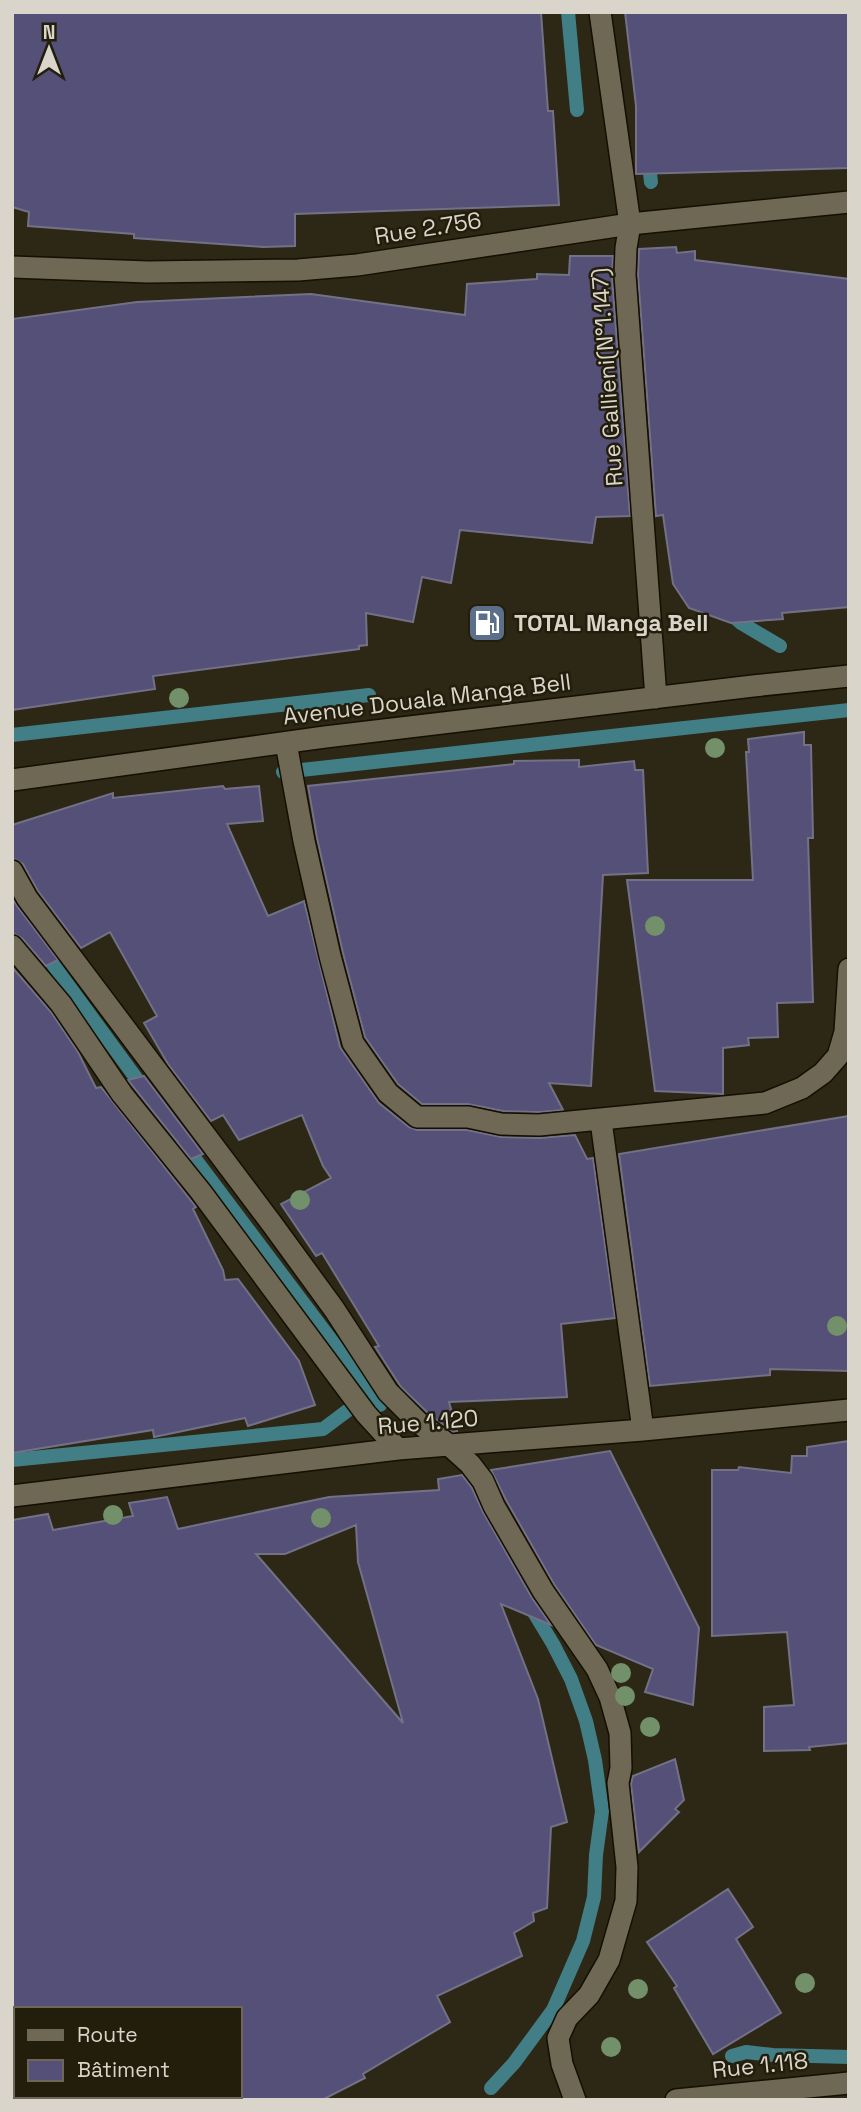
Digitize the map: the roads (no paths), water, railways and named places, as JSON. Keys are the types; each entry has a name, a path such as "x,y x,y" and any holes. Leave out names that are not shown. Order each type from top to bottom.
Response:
{"street":[{"name":"Rue Gallieni(N°1.147)","path":"600,12 630,224 625,248 625,275 656,698"},
{"name":"Rue 2.756","path":"12,267 148,271 298,270 357,265 630,224 849,202"},
{"name":"Avenue Douala Manga Bell","path":"12,780 286,743 849,676"},
{"path":"286,743 304,841 353,1043 388,1093 408,1111 422,1118 468,1117 501,1124 539,1125 765,1103 802,1088 838,1056 845,1032 849,969"},
{"path":"12,871 27,898 334,1309 388,1392 419,1423 470,1464 483,1481 494,1506 543,1591 597,1669 610,1697 620,1732 621,1769 618,1783 627,1867 625,1901 609,1960 589,1995 567,2018 558,2038 562,2064 575,2100"},
{"path":"12,947 61,1004 122,1094 201,1192 358,1403 398,1450"},
{"path":"601,1121 643,1430"},
{"name":"Rue 1.120","path":"12,1496 398,1450 849,1410"},
{"name":"Rue 1.118","path":"676,2100 849,2083"}],"waterway":[{"path":"568,12 577,110"},
{"path":"648,156 651,182"},
{"path":"726,610 741,623 780,646"},
{"path":"12,735 369,695"},
{"path":"283,772 849,710"},
{"path":"41,948 147,1093"},
{"path":"183,1143 380,1405"},
{"path":"12,1460 323,1429 359,1402"},
{"path":"491,2088 514,2063 553,2010 583,1941 594,1897 602,1811 586,1721 571,1679 530,1606"},
{"path":"732,2056 746,2052 849,2057"}],"place":[{"name":"TOTAL Manga Bell","path":"487,623"}]}
